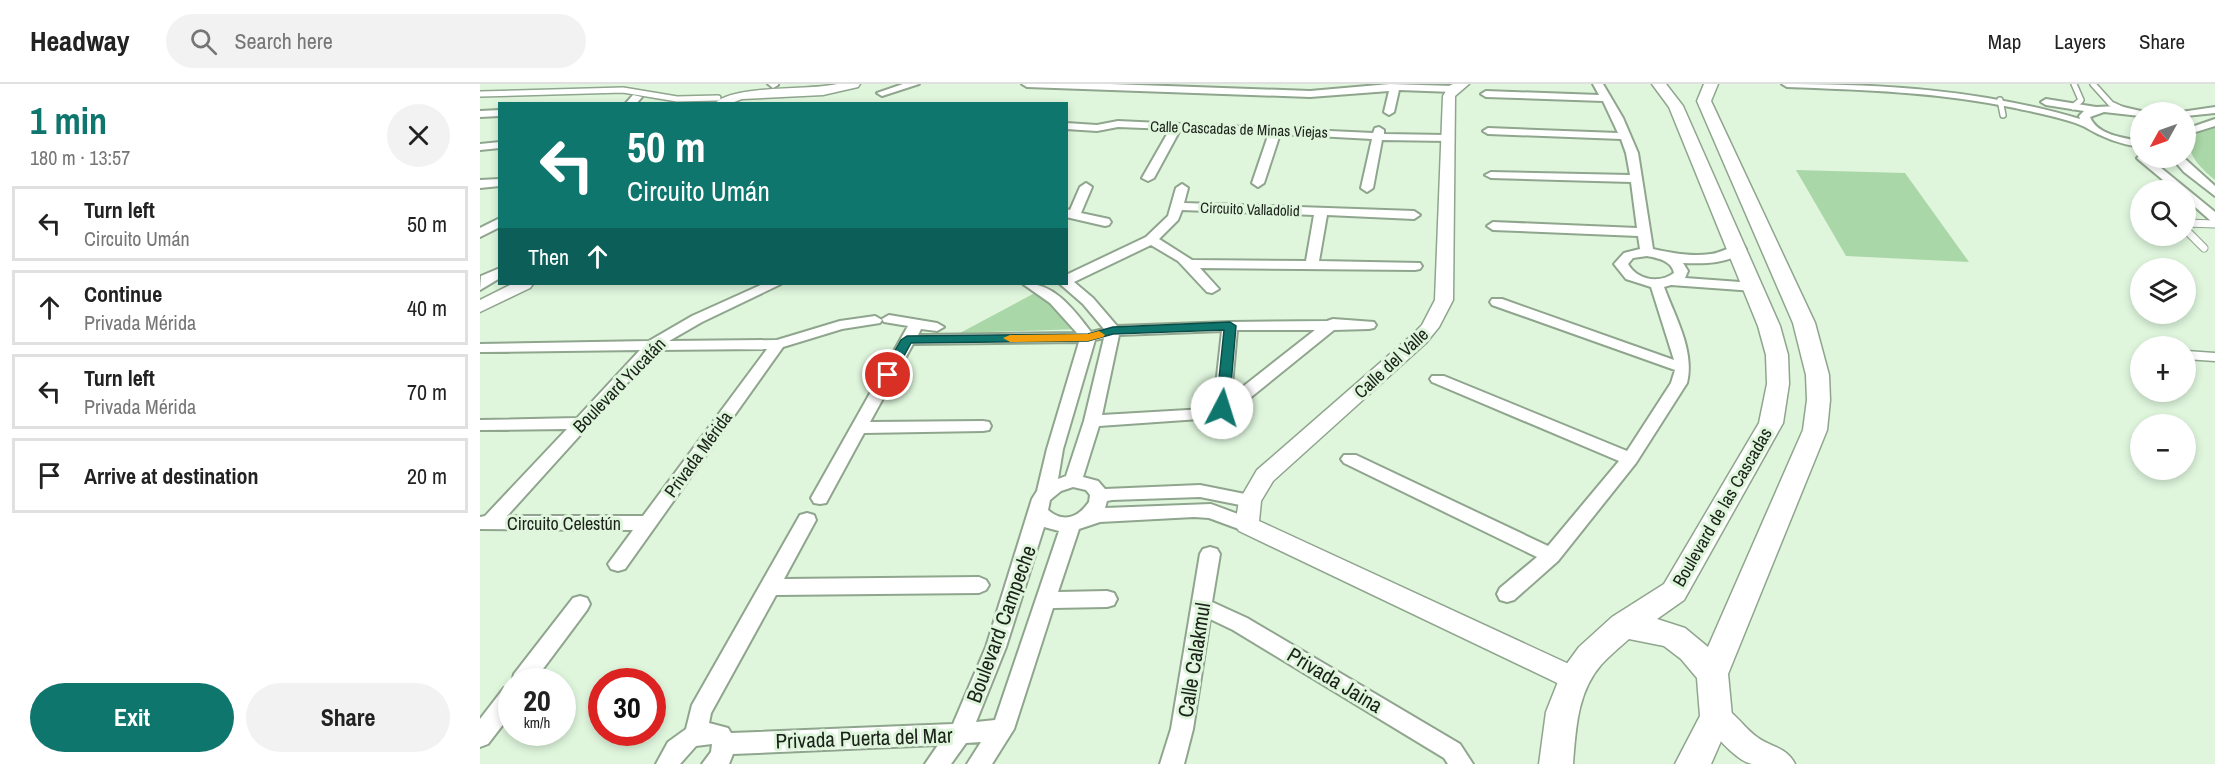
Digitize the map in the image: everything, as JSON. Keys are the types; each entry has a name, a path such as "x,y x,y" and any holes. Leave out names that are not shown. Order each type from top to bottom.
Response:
{"main road":[{"path":"1661,87 1686,94 1710,87"},
{"name":"Boulevard de las Cascadas","path":"1561,759 1562,712 1574,679 1590,656 1623,626 1674,592 1771,423 1778,384 1777,355 1754,287 1676,106 1661,87"},
{"path":"1692,764 1703,747 1716,716 1712,674 1815,430 1820,396 1817,361 1804,323 1704,101 1710,87"},
{"path":"1623,626 1660,630 1675,636 1689,645 1712,674"}],"street":[{"path":"716,102 738,93 843,84"},
{"path":"716,102 742,95 823,91 854,84"},
{"path":"882,93 914,84"},
{"path":"1028,84 1310,94 1393,88 1455,90"},
{"path":"1598,84 1626,136 1632,153 1647,252"},
{"path":"1786,84 1928,91 2052,108 2073,107 2130,112"},
{"path":"1930,84 2052,108 2117,139 2130,148"},
{"path":"1389,112 1393,88"},
{"name":"Calle del Valle","path":"1248,513 1265,476 1419,339 1439,313 1444,300 1447,134 1455,90"},
{"path":"1486,94 1606,98"},
{"path":"2088,125 2084,116 2096,110"},
{"path":"2196,112 2215,110"},
{"path":"480,114 498,113"},
{"name":"Calle Cascadas de Minas Viejas","path":"1068,120 1088,117 1118,124 1360,134 1447,134"},
{"name":"Calle Cascadas de Minas Viejas","path":"1072,130 1118,124"},
{"path":"2196,131 2210,124"},
{"path":"1148,178 1176,126"},
{"path":"1258,183 1275,130"},
{"path":"1488,131 1626,136"},
{"path":"1367,188 1379,133"},
{"path":"2117,139 2130,142"},
{"path":"480,147 498,145"},
{"path":"2156,168 2170,180"},
{"path":"2186,168 2215,192"},
{"path":"1491,175 1635,179"},
{"path":"480,184 498,182"},
{"path":"1086,187 1071,213 1105,222"},
{"name":"Circuito Valladolid","path":"1068,280 1151,240 1174,217 1182,188"},
{"path":"2196,202 2215,218"},
{"name":"Circuito Valladolid","path":"1178,206 1414,215"},
{"name":"Circuito Valladolid","path":"1312,264 1321,212"},
{"path":"480,233 491,225"},
{"path":"1493,226 1644,232"},
{"path":"1151,240 1191,264 1212,289"},
{"path":"1738,249 1718,258 1704,260 1670,258 1647,252 1626,256 1623,260 1623,268 1631,276 1663,282 1754,287"},
{"path":"1663,282 1677,279 1681,271 1676,262 1670,258"},
{"path":"1191,264 1415,266"},
{"path":"480,267 498,270"},
{"path":"484,291 498,273"},
{"path":"1507,594 1551,556 1630,459 1679,383 1683,368 1681,353 1663,282"},
{"path":"1068,283 1088,301 1113,331"},
{"path":"484,291 518,285"},
{"name":"Boulevard Yucatán","path":"485,523 653,345 677,328 716,308 772,285"},
{"path":"1032,285 1045,291 1070,314 1088,337"},
{"path":"1045,291 1058,285"},
{"path":"1497,302 1683,368"},
{"path":"482,350 778,344 840,326 882,320 937,327"},
{"path":"820,498 917,323"},
{"path":"1092,421 1208,414 1239,398 1334,323"},
{"path":"907,340 1088,337 1113,331 1230,326 1334,323 1369,325"},
{"path":"1222,408 1230,326"},
{"path":"1073,481 1092,421 1113,331"},
{"path":"1088,337 1055,449 1046,492 1038,505 1039,512 1050,522 1075,523 1099,515 1194,510 1248,513"},
{"name":"Privada Mérida","path":"618,564 778,344"},
{"path":"1438,379 1630,459"},
{"path":"480,424 581,423"},
{"path":"858,429 983,426"},
{"path":"1350,459 1551,556"},
{"path":"1046,492 1054,486 1073,481 1093,486 1101,496"},
{"path":"1101,496 1200,491 1248,513 1574,679"},
{"path":"1075,523 1090,516 1097,508 1101,496"},
{"name":"Boulevard Campeche","path":"937,764 960,734 996,647 1039,512"},
{"path":"696,735 700,712 807,520"},
{"name":"Circuito Celestún","path":"485,523 649,523"},
{"name":"Boulevard Campeche","path":"979,764 1003,729 1045,600 1075,523"},
{"name":"Calle Calakmul","path":"1172,764 1182,729 1210,554"},
{"path":"770,587 978,585"},
{"path":"1045,600 1107,599"},
{"path":"532,668 580,604"},
{"name":"Privada Jaina","path":"1202,606 1240,624 1452,751 1461,764"},
{"path":"480,737 498,713"},
{"path":"1716,716 1747,747 1780,764"},
{"name":"Privada Puerta del Mar","path":"719,754 1003,729"},
{"path":"668,764 670,755 681,743 696,735 710,732 720,735 719,754"}],"lane":[{"path":"2073,107 2081,100 2074,84"},
{"path":"2093,84 2111,104 2124,111"},
{"path":"480,94 623,90 677,99 716,102"},
{"path":"2000,100 2003,115"},
{"path":"2196,223 2215,224"},
{"path":"2196,240 2204,248"},
{"path":"2196,356 2215,357"}],"green space":[{"path":"2215,125 2215,180 2196,161 2196,135"},
{"path":"1796,170 1905,173 1969,262 1846,256"},
{"path":"1046,287 1080,329 960,333"}],"slow traffic":[{"path":"1010,338 1099,335"}],"route":[{"path":"888,375 907,340 1088,337 1113,331 1230,326 1222,408"}]}
